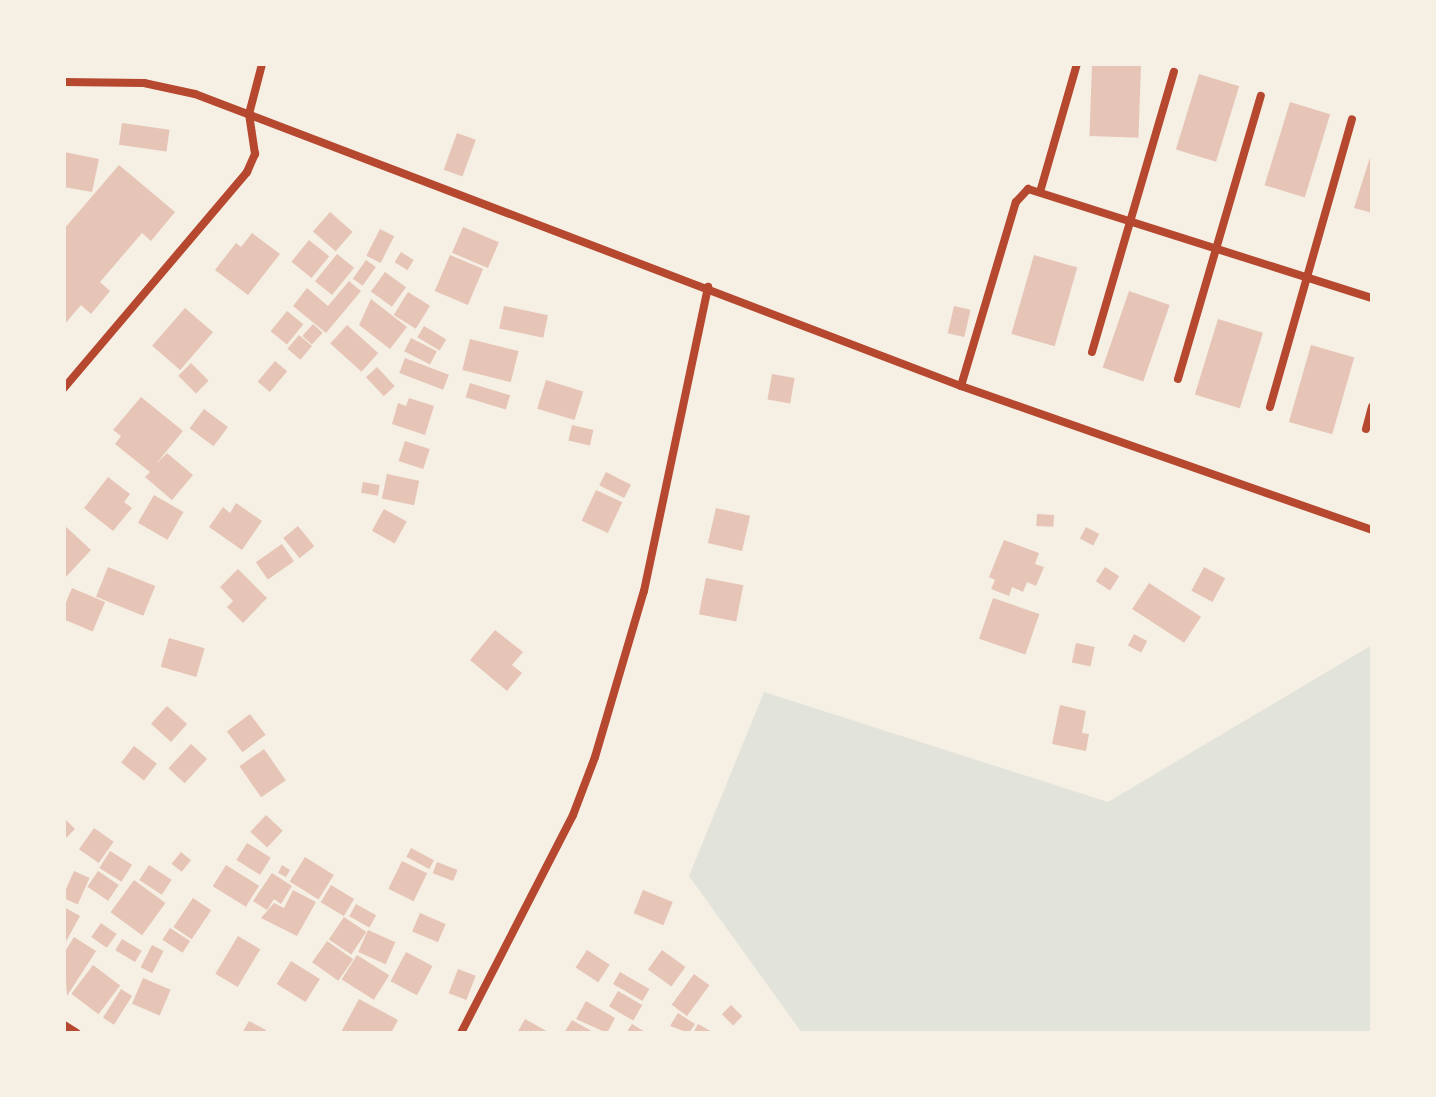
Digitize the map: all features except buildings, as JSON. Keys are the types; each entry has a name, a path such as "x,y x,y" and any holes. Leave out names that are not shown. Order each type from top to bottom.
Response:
{"street":[{"path":"64,388 247,172 256,134 249,114 262,64"},
{"path":"1040,192 1077,64"},
{"path":"1092,352 1174,72"},
{"path":"64,82 168,87 249,114 961,386 1372,530"},
{"path":"1178,379 1261,96"},
{"path":"1270,407 1352,119"},
{"path":"961,386 1016,202 1028,189 1129,224 1372,298"},
{"path":"461,1033 573,815 595,757 644,591 708,287"},
{"path":"1366,429 1372,407"},
{"path":"64,1025 77,1033"}],"shaded area":[{"path":"1372,645 1372,1033 802,1033 689,876 764,692 1108,802"}]}
